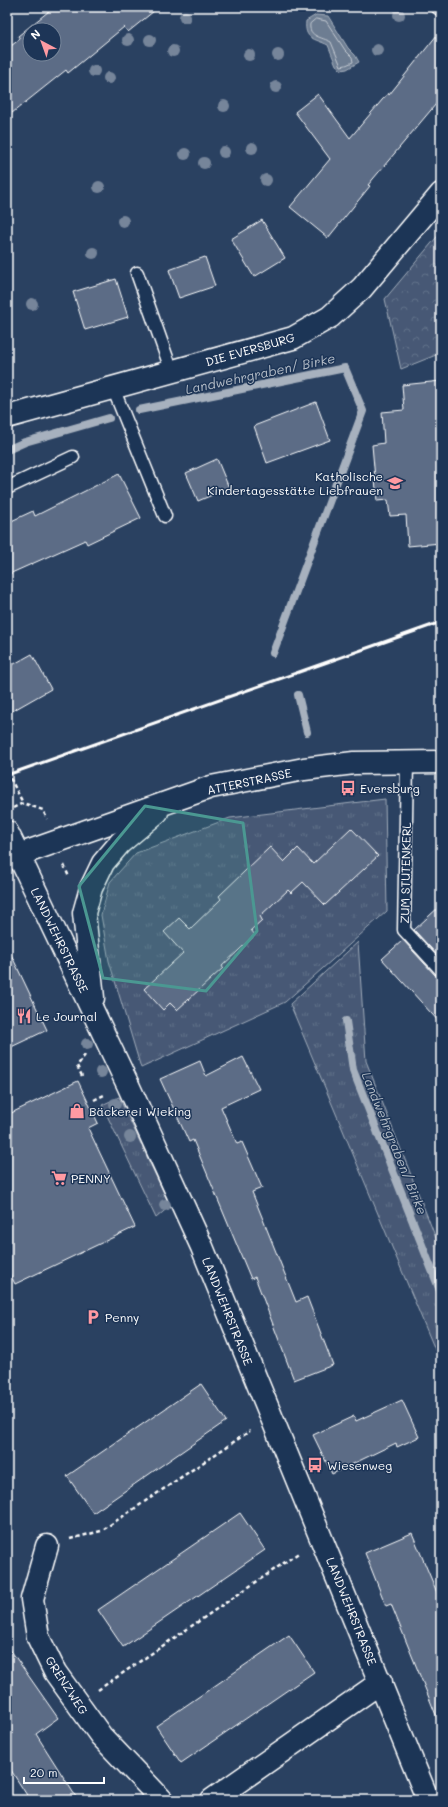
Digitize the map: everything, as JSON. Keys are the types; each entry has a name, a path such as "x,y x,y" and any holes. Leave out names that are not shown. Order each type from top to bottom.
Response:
{"street":[{"name":"DIE EVERSBURG","path":"7,417 293,338 330,317 362,288 441,194"},
{"name":"ATTERSTRASSE","path":"13,857 211,787 304,769 354,763 441,762"},
{"path":"95,1015 84,913 90,888 103,863 120,844 167,803"},
{"name":"LANDWEHRSTRASSE","path":"7,832 13,857 95,1015 202,1247 271,1417 382,1682 428,1800"},
{"name":"GRENZWEG","path":"47,1546 32,1599 38,1637 55,1672 101,1736 162,1800"},
{"path":"212,1800 382,1682"}],"lane":[{"path":"437,7 441,10"},
{"path":"137,273 172,372"},
{"path":"114,388 165,516"},
{"path":"7,488 73,457"},
{"name":"ZUM STUTENKERL","path":"407,762 404,930 441,970"}],"path":[{"path":"7,772 23,803 43,810"},
{"path":"7,812 23,803"},
{"path":"82,1076 77,1066 86,1054"},
{"path":"94,1100 112,1092"},
{"path":"47,1546 101,1530 271,1417"},
{"path":"78,1704 322,1538"}],"highlighted area":[{"path":"145,806 243,823 257,931 206,991 103,978 79,886"}],"green space":[{"path":"441,232 441,353 401,369 385,299"},
{"path":"385,799 387,911 285,1002 141,1068 109,961 101,915 110,882 136,853 230,818"},
{"path":"358,942 366,1061 441,1251 441,1364 290,1004"},
{"path":"119,1097 170,1206 156,1218 102,1105"}],"water":[{"path":"316,15 328,16 348,48 359,62 347,69 341,70 336,65 328,45 311,38 308,35 306,21"}],"building":[{"path":"54,7 56,9 60,7 159,7 128,32 124,27 68,73 66,70 7,117 7,49 20,39 18,36 22,33 22,62 62,62 62,22 35,22"},
{"path":"441,30 441,98 368,185 370,186 328,238 290,207 330,159 295,112 318,94 350,138 388,93 389,95"},
{"path":"262,220 285,258 254,277 231,239"},
{"path":"205,257 215,286 179,298 169,270"},
{"path":"116,279 128,317 85,330 73,292"},
{"path":"441,381 441,543 408,546 406,515 390,516 388,500 377,501 372,445 384,443 382,412 404,410 402,385"},
{"path":"316,402 330,440 267,463 254,426"},
{"path":"217,459 229,488 198,501 186,473"},
{"path":"119,474 141,518 87,544 85,540 7,575 7,523 33,511 35,516"},
{"path":"32,654 51,689 7,714 7,668"},
{"path":"351,828 378,856 325,905 303,882 291,893 288,890 260,916 262,920 251,930 255,935 222,966 223,968 177,1010 170,1003 163,1010 144,989 183,953 164,932 179,918 190,929 221,899 219,896 270,847 284,862 298,848 313,864"},
{"path":"441,905 441,959 414,930"},
{"path":"403,940 435,975 441,977 441,1024 382,959"},
{"path":"7,946 47,1030 7,1049"},
{"path":"243,1057 259,1089 221,1107 237,1144 242,1142 262,1188 252,1192 296,1302 307,1297 333,1365 294,1380 255,1277 251,1279 193,1140 189,1142 160,1079 200,1061 206,1076"},
{"name":"PENNY","path":"78,1081 98,1123 88,1128 135,1227 15,1284 7,1268 7,1115"},
{"path":"201,1384 226,1421 93,1513 67,1476"},
{"path":"402,1400 419,1437 397,1447 396,1443 332,1474 313,1435 354,1416 356,1421"},
{"path":"240,1513 265,1550 123,1647 98,1610"},
{"path":"412,1533 441,1602 440,1725 391,1604 386,1606 365,1553"},
{"path":"289,1635 314,1672 181,1763 156,1726"},
{"path":"7,1645 58,1718 36,1734 78,1800 30,1800 7,1764"}],"waterway":[{"name":"Landwehrgraben/ Birke","path":"139,410 345,368 363,411 273,653"},
{"name":"Landwehrgraben/ Birke","path":"7,450 25,442 109,418"},
{"name":"Landwehrgraben/ Birke","path":"298,695 307,732"},
{"name":"Landwehrgraben/ Birke","path":"346,1021 353,1070 441,1293"}],"railway":[{"path":"7,775 441,622"}],"place":[{"name":"Katholische Kindertagesstätte Liebfrauen","path":"395,483"},
{"name":"Eversburg","path":"348,788"},
{"name":"Le Journal","path":"24,1016"},
{"name":"Bäckerei Wieking","path":"77,1111"},
{"name":"PENNY","path":"59,1178"},
{"name":"Penny","path":"93,1317"},
{"name":"Wiesenweg","path":"315,1465"}]}
